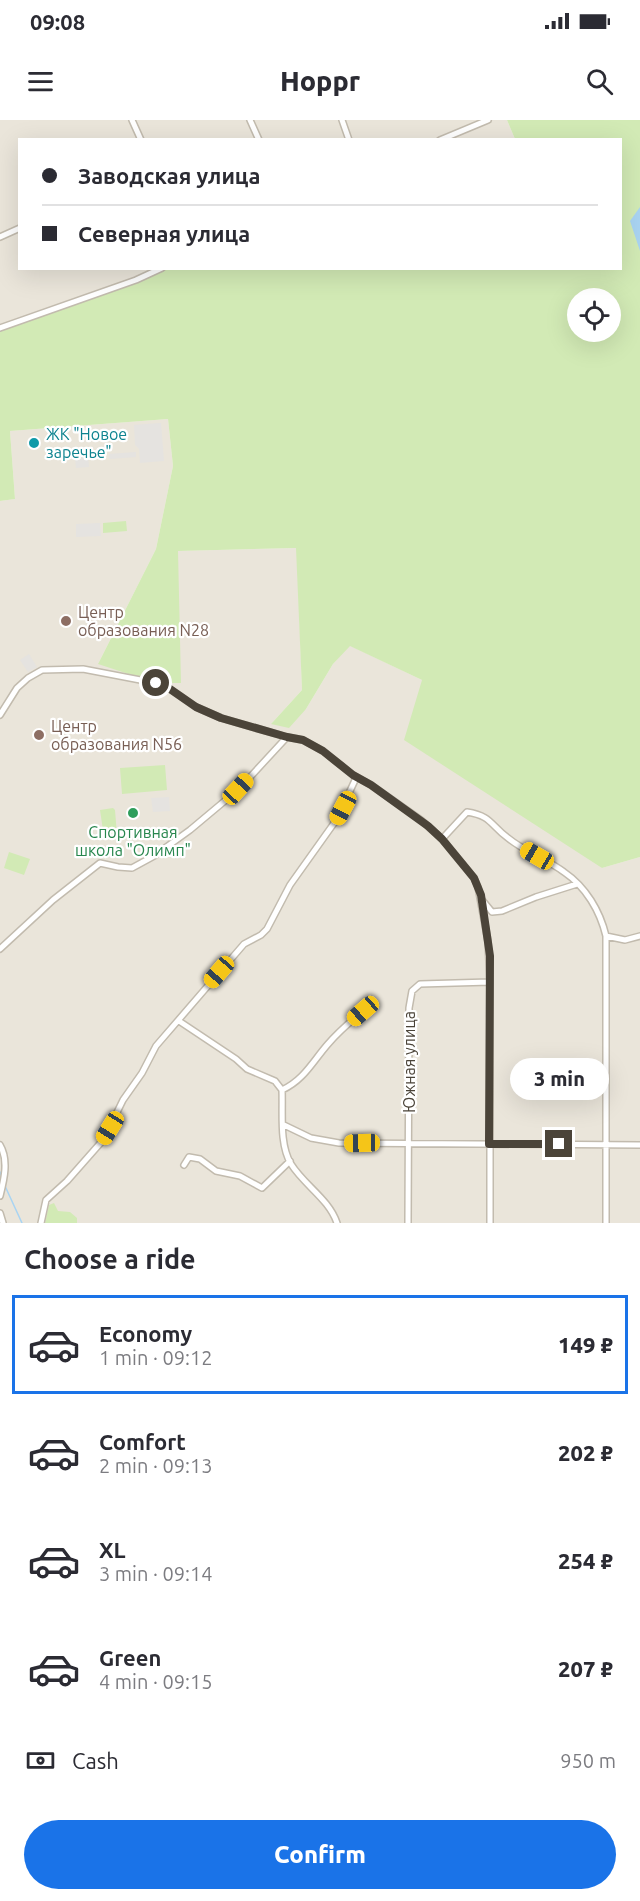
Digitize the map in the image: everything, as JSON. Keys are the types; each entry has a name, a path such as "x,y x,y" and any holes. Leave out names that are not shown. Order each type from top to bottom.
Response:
{"street":[{"path":"132,120 140,138"},
{"path":"249,120 258,138"},
{"path":"342,120 348,138"},
{"path":"445,138 488,120"},
{"path":"0,237 18,229"},
{"path":"0,328 136,280 158,270"},
{"path":"0,715 13,693 39,671 83,669 160,685 196,707 221,718 303,740 323,751 356,778 371,785 422,820 442,839 474,878 481,898 490,956 490,1223"},
{"path":"0,949 53,900 100,862 132,868 168,847 238,789 287,737"},
{"path":"41,1223 46,1200 67,1181 104,1139 123,1100 142,1073 156,1046 244,944 261,935 267,928 290,885 337,819 356,778"},
{"path":"442,839 467,812 482,814 508,839 565,873 592,901 600,914 606,936 606,1223"},
{"path":"481,898 492,912 502,911 577,884"},
{"path":"606,936 627,940 640,936"},
{"name":"Южная улица","path":"408,1223 409,1008 412,992 415,987 422,984 490,982"},
{"path":"282,1090 305,1074 330,1042 363,1011"},
{"path":"179,1021 238,1060 247,1069 275,1081 282,1090 285,1146 290,1161 331,1210 337,1223"},
{"path":"284,1125 311,1138 329,1142 640,1145"},
{"path":"0,1145 4,1154 5,1175 0,1196"},
{"path":"184,1165 189,1157 193,1157 216,1171 240,1176 262,1188 290,1161"},
{"path":"0,1213 3,1223"}],"shaded area":[{"path":"0,120 507,120 515,138 18,138 18,270 156,270 41,314 0,325"},
{"path":"168,419 173,466 156,549 98,664 178,551 297,548 302,690 271,724 306,709 333,664 349,645 422,680 602,868 640,857 640,1223 0,1223 0,501 15,499 10,431"},
{"path":"161,423 164,461 140,463 139,449 135,445 134,425"},
{"path":"136,452 136,457 109,459 109,454"},
{"path":"88,456 89,467 76,468 75,457"},
{"path":"100,523 101,536 76,537 76,524"},
{"path":"29,654 37,667 28,672 20,660"},
{"path":"169,797 170,811 153,812 151,798"}],"green space":[{"path":"507,120 640,120 640,857 602,868 404,740 422,680 350,646 333,664 306,709 289,728 271,724 302,690 296,548 178,551 181,683 156,683 98,664 156,549 173,466 168,419 10,431 15,499 0,501 0,325 41,314 156,270 622,270 622,138 515,138"},
{"path":"126,521 127,531 103,533 103,523"},
{"path":"165,765 167,790 122,794 120,768"},
{"path":"113,808 117,835 104,837 100,810"},
{"path":"9,852 30,859 24,875 4,868"},
{"path":"54,1203 58,1211 70,1212 77,1218 77,1223 45,1223 49,1205"}],"water":[{"path":"640,207 640,251 630,221"}],"waterway":[{"path":"0,1172 2,1178"},
{"path":"5,1186 22,1223"}],"place":[{"name":"ЖК \"Новое заречье\"","path":"34,443"},
{"name":"Центр образования N28","path":"66,621"},
{"name":"Центр образования N56","path":"39,735"},
{"name":"Спортивная школа \"Олимп\"","path":"133,813"}],"route":[{"path":"156,683 170,689 196,707 221,718 303,740 336,759 349,773 371,785 422,820 442,839 474,878 482,900 490,956 489,1144 559,1144"}]}
